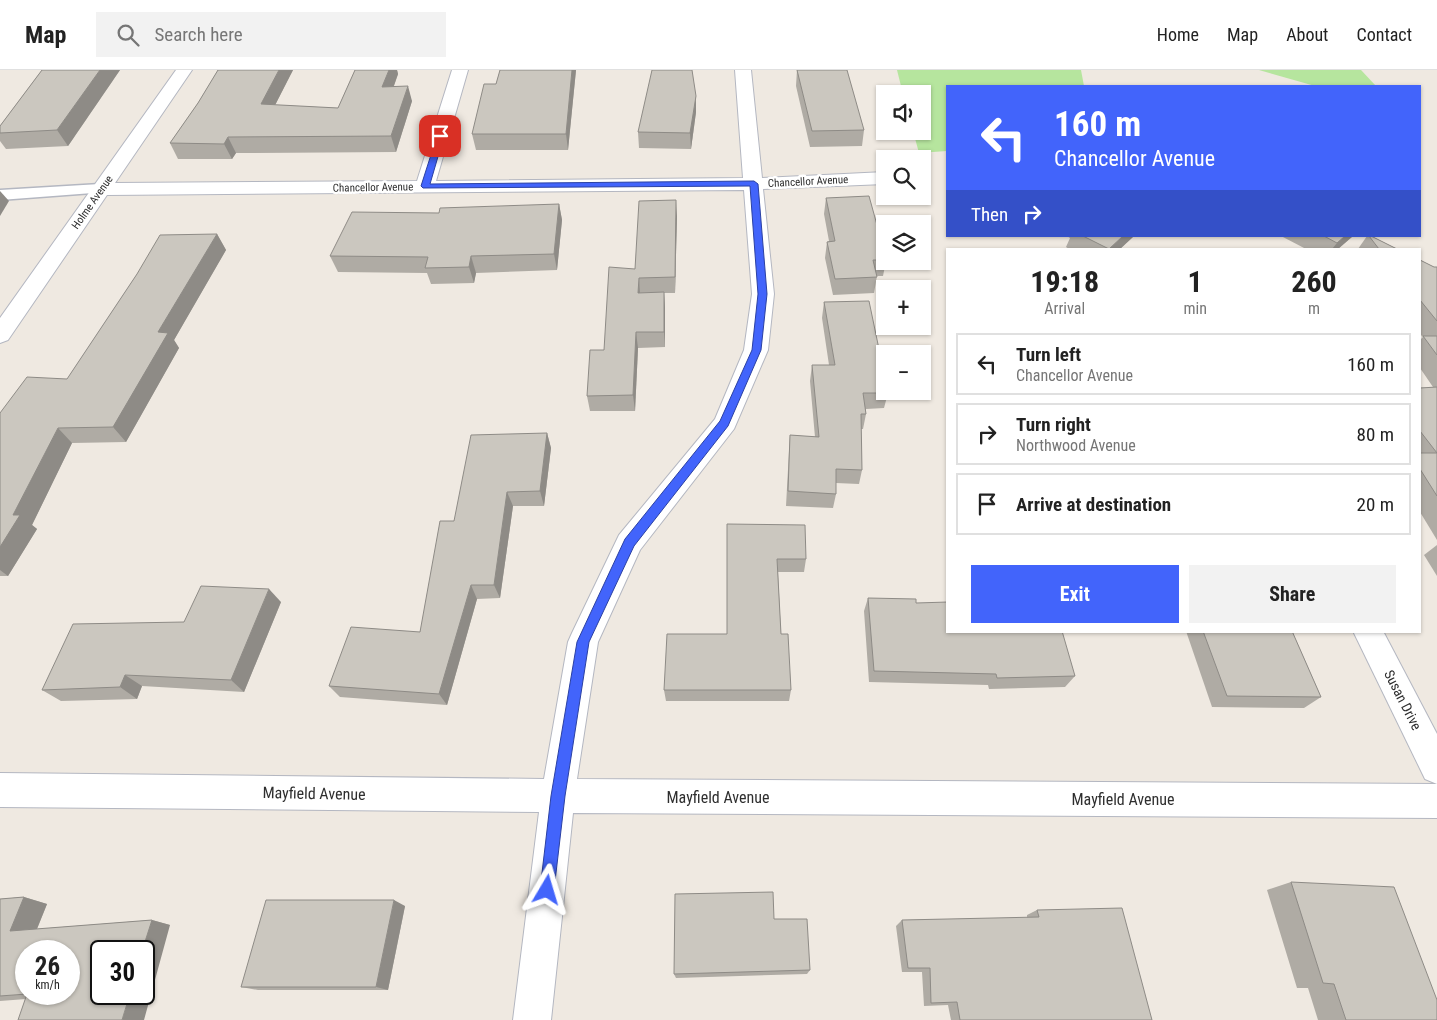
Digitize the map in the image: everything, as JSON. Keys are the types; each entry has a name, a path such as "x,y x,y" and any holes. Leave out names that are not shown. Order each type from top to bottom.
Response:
{"street":[{"name":"Holme Avenue","path":"0,335 184,70"},
{"path":"425,186 460,70"},
{"path":"532,1020 558,796 583,642 629,543 725,423 756,350 763,294 743,70"},
{"name":"Chancellor Avenue","path":"100,189 754,184 876,178"},
{"name":"Susan Drive","path":"1369,633 1437,768"},
{"name":"Mayfield Avenue","path":"0,790 558,796 1437,801"}],"lane":[{"path":"0,195 100,189"}],"green space":[{"path":"897,70 1081,70 1084,85 946,85 946,151 931,152 931,150 918,150 915,140 931,140 931,85 901,85"},
{"path":"1259,70 1361,70 1375,85 1312,85"}],"building":[{"path":"42,70 100,70 57,130 0,133 0,126"},
{"path":"218,70 279,70 261,104 338,108 355,70 389,70 382,87 408,86 391,136 228,137 224,144 170,143"},
{"path":"500,70 572,70 566,134 472,134 484,84 496,84"},
{"path":"652,70 692,70 696,96 690,133 638,132"},
{"path":"797,70 847,70 864,130 812,131"},
{"path":"869,196 876,221 876,260 873,260 877,277 835,279 827,242 835,241 826,198"},
{"path":"676,200 675,277 639,278 638,293 664,292 664,332 636,332 633,395 587,396 590,350 604,350 609,267 635,269 639,201"},
{"path":"559,204 554,254 471,256 469,267 425,268 428,257 330,256 352,212 439,213 440,208"},
{"path":"217,234 158,332 168,333 113,427 58,428 13,515 20,515 0,547 0,413 27,377 67,379 137,274 160,235"},
{"path":"1085,237 1122,237 1110,248"},
{"path":"1326,237 1344,237 1337,243"},
{"path":"1370,237 1395,248 1378,248"},
{"path":"1421,260 1437,267 1437,321 1421,301"},
{"path":"869,301 878,345 876,345 876,393 863,393 866,414 861,414 862,470 836,469 836,494 788,491 790,435 819,437 812,365 835,365 824,302"},
{"path":"1423,336 1437,336 1437,355"},
{"path":"1437,387 1437,453 1421,432 1421,388"},
{"path":"547,433 540,491 507,492 494,585 471,585 439,694 329,686 351,627 420,632 440,521 454,521 471,435"},
{"path":"1421,453 1437,453 1437,496 1421,471"},
{"path":"727,524 805,525 806,559 777,559 781,634 788,634 791,690 664,690 667,634 727,634"},
{"path":"201,586 269,589 231,680 125,675 120,687 42,690 73,624 184,622"},
{"path":"868,598 916,599 916,603 946,602 946,633 1063,633 1075,676 997,678 996,674 874,671"},
{"path":"1204,633 1293,633 1321,697 1227,696"},
{"path":"1291,882 1394,887 1437,1000 1437,1020 1346,1020 1334,984 1323,983"},
{"path":"773,892 774,919 807,919 810,970 674,974 675,894"},
{"path":"24,897 10,931 152,920 146,940 90,940 90,1005 127,1005 122,1020 18,1020 23,1005 80,1005 80,940 15,940 15,995 0,996 0,899"},
{"path":"266,900 394,900 376,987 241,987"},
{"path":"1122,908 1152,1020 960,1020 957,1002 931,1003 930,968 908,968 902,920 1039,917 1037,910"}],"route":[{"path":"440,136 425,186 754,184 763,294 756,350 725,423 629,543 583,642 558,796 547,890"}]}
